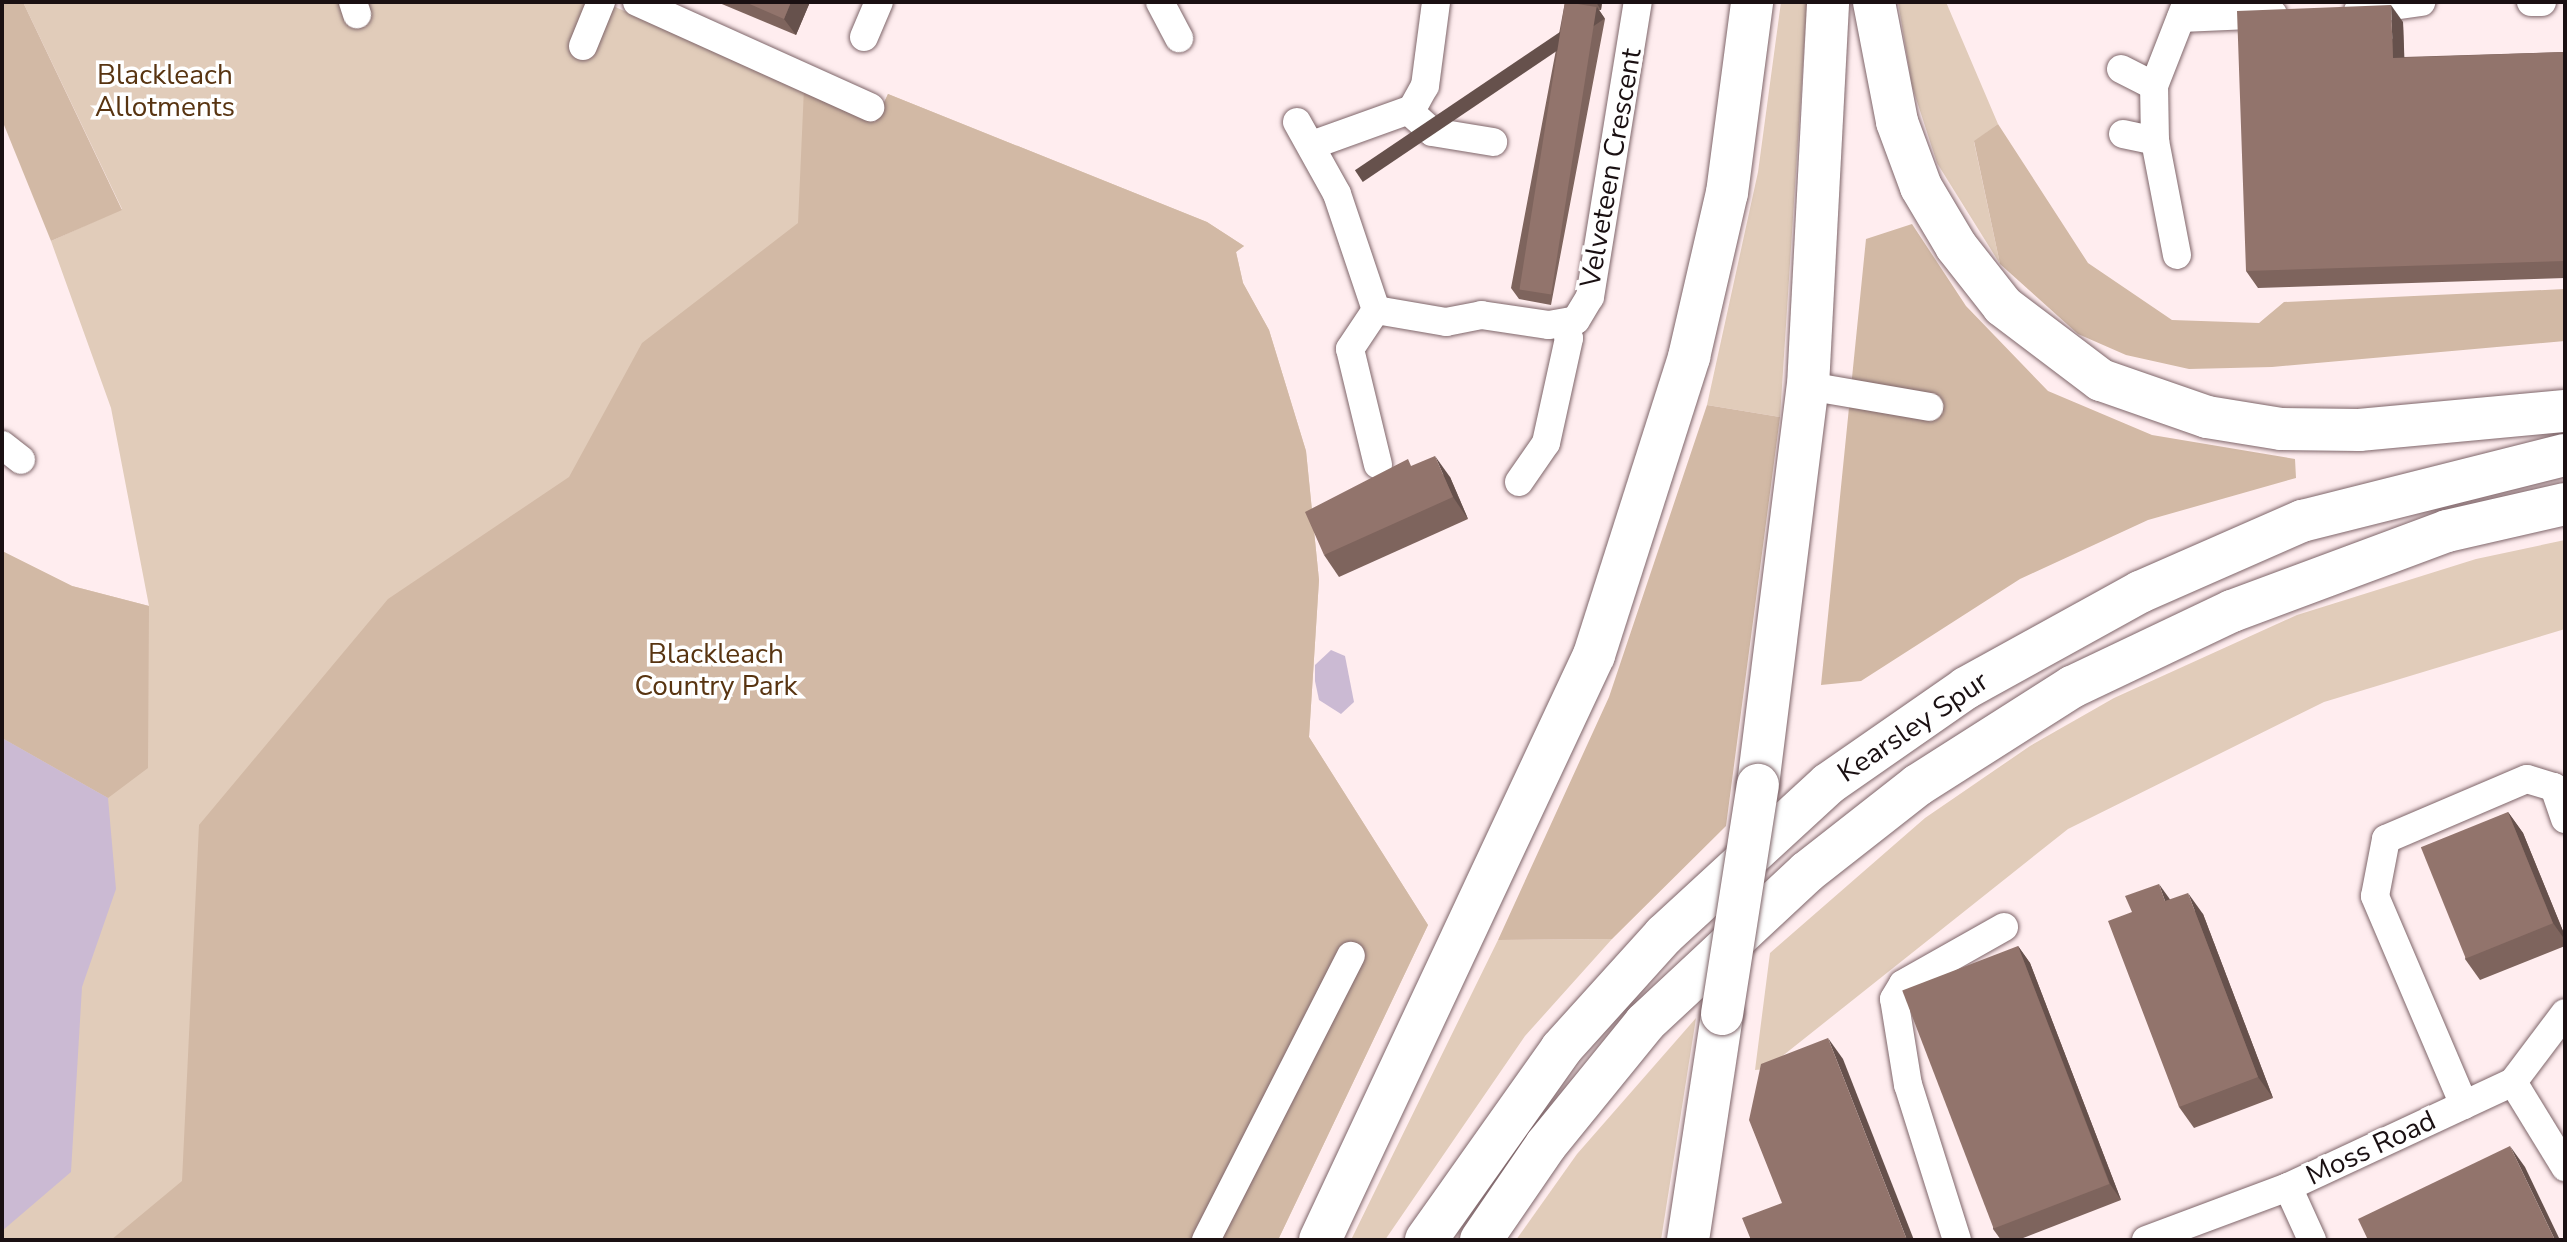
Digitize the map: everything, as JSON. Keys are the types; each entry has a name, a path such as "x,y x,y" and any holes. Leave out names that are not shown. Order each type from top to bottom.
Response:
{"highway":[{"path":"1320,1240 1594,655 1689,357 1727,193 1752,2"},
{"path":"1688,1240 1758,785 1808,386 1828,2"},
{"path":"1874,2 1897,122 1921,187 1956,246 2003,306 2052,350 2101,380 2207,417 2281,429 2359,430 2565,411"},
{"name":"Kearsley Spur","path":"1426,1240 1561,1049 1664,935 1828,784 1953,697 2140,592 2302,521 2565,455"},
{"name":"Kearsley Spur","path":"1481,1240 1555,1133 1645,1023 1807,872 1918,785 2072,687 2232,611 2447,531 2565,504"}],"street":[{"path":"583,46 601,2"},
{"path":"637,2 870,107"},
{"path":"864,37 879,2"},
{"path":"1160,2 1179,38"},
{"path":"1378,465 1350,349 1376,310 1350,225 1304,134 1409,111 1425,86 1436,2"},
{"name":"Velveteen Crescent","path":"1376,310 1406,319 1481,315 1564,325 1576,320 1590,297 1638,2"},
{"path":"2334,12 2421,2"},
{"path":"2531,2 2542,2"},
{"path":"2177,255 2155,141 2154,86 2184,10 2303,13"},
{"path":"2121,69 2154,86"},
{"path":"1409,111 1432,132 1493,142"},
{"path":"2123,134 2155,141"},
{"path":"1519,482 1546,443 1569,338 1564,325"},
{"path":"1808,386 1929,407"},
{"path":"2464,1105 2375,896 2386,839 2527,779 2554,787 2565,819"},
{"path":"1957,1240 1908,1085 1894,999 1903,984 2004,927"},
{"path":"1206,1240 1351,956"},
{"name":"Moss Road","path":"2146,1240 2288,1187 2513,1082 2565,1013"},
{"path":"2513,1082 2565,1167"},
{"path":"2288,1187 2312,1240"}],"green space":[{"path":"2,2 23,2 122,210 51,241 2,120"},
{"name":"Blackleach Country Park","path":"23,2 604,2 875,122 888,94 1207,222 1244,246 1236,252 1243,283 1269,330 1306,451 1319,580 1309,737 1428,925 1278,1240 2,1240 2,551 72,586 149,606 111,408 51,241 122,209"},
{"path":"1781,2 1807,2 1780,417 1707,405 1758,172"},
{"path":"1898,2 1946,2 1998,124 1974,142 2000,264 1937,163 1912,86"},
{"name":"Blackleach Country Park","path":"804,88 875,122 888,94 1207,222 1244,246 1236,252 1243,283 1269,330 1306,451 1319,580 1309,737 1428,925 1278,1240 111,1240 182,1181 199,825 388,599 569,477 642,343 798,223"},
{"path":"1998,124 2088,263 2172,320 2259,323 2284,302 2565,289 2565,341 2272,367 2189,369 2126,355 2078,334 2000,264 1974,141"},
{"path":"1912,224 1966,306 2048,391 2152,435 2295,459 2296,478 2148,520 2020,579 1861,681 1821,685 1866,239"},
{"path":"1707,405 1780,417 1726,826 1612,939 1498,940 1609,697"},
{"path":"2565,540 2565,629 2324,702 2068,829 1766,1069 1755,1070 1770,953 1925,818 2030,746 2114,698 2297,615 2476,559"},
{"path":"2,551 72,586 149,606 148,768 108,798 2,738"},
{"path":"1612,939 1525,1036 1385,1240 1351,1240 1498,940"},
{"path":"1696,1018 1661,1240 1516,1240 1577,1154"}],"shaded area":[{"path":"1331,650 1345,656 1354,702 1341,714 1319,700 1315,681 1315,665"},
{"path":"2,738 108,798 116,889 82,987 71,1172 2,1231"}],"building":[{"path":"745,2 791,2 784,19"},
{"path":"1565,2 1597,7 1551,294 1519,289"},
{"path":"2391,5 2393,58 2565,52 2565,261 2246,271 2237,11"},
{"path":"1435,456 1453,497 1324,555 1305,512 1408,459 1411,466"},
{"path":"2508,812 2553,923 2466,958 2421,847"},
{"path":"2159,884 2165,901 2188,893 2258,1077 2179,1107 2108,921 2132,912 2125,896"},
{"path":"2018,946 2109,1184 1994,1229 1902,990"},
{"path":"1828,1038 1907,1240 1751,1240 1742,1218 1782,1203 1749,1120 1761,1064"},
{"path":"2510,1146 2555,1240 2368,1240 2358,1219"}],"park label":[{"name":"Blackleach Allotments","path":"165,91"}]}
